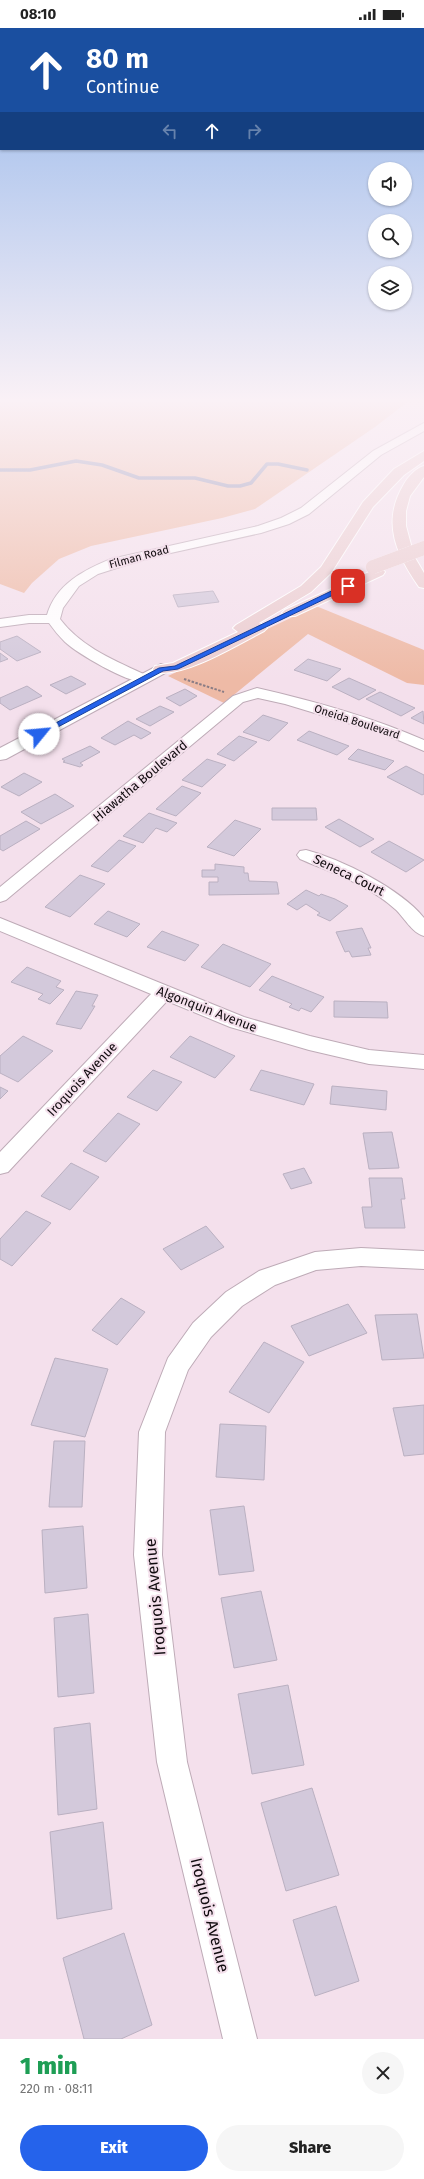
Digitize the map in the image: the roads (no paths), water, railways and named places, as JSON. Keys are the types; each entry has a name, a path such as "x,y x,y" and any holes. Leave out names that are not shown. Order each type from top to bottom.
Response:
{"highway":[{"path":"241,628 306,589 326,570 368,505 378,494"},
{"path":"404,494 400,504 397,523 414,570 424,584"},
{"path":"161,669 168,663 241,628 424,548"},
{"path":"161,669 176,668 376,570 424,554"}],"main road":[{"path":"0,755 161,669"}],"street":[{"name":"Filman Road","path":"53,619 56,608 74,583 92,571 116,562 139,556 262,529 285,521 305,511 326,494"},
{"path":"0,623 29,619 53,619 61,632 77,645 143,679"},
{"name":"Hiawatha Boulevard","path":"0,896 238,699 257,693 290,700"},
{"name":"Oneida Boulevard","path":"290,700 390,731 424,746"},
{"name":"Seneca Court","path":"306,855 370,883 399,902 424,930"},
{"name":"Algonquin Avenue","path":"0,924 237,1022 309,1043 369,1057 424,1062"},
{"name":"Iroquois Avenue","path":"0,1166 164,992"},
{"name":"Iroquois Avenue","path":"240,2039 172,1762 148,1555 152,1432 177,1365 202,1330 234,1299 267,1278 316,1261 361,1257 424,1260"}]}
